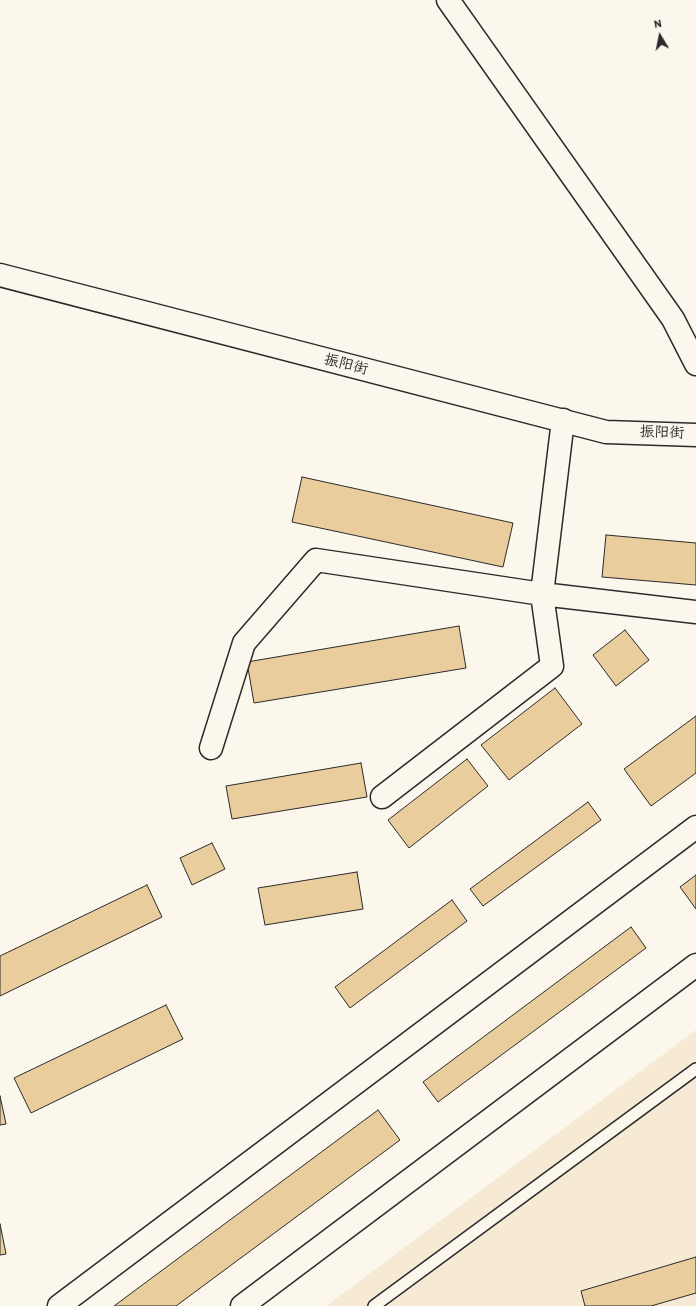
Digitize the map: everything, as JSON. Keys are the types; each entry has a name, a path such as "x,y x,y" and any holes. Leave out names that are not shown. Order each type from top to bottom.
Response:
{"main road":[{"path":"448,0 673,319 696,364"},
{"name":"振阳街","path":"0,275 606,432 696,435"},
{"path":"382,797 552,666 542,594 563,420"},
{"path":"211,748 244,643 316,560 542,594 696,612"},
{"path":"59,1306 696,826"},
{"path":"242,1306 696,964"}],"lane":[{"path":"374,1306 696,1068"}],"shaded area":[{"path":"696,1030 696,1306 326,1306"}],"building":[{"path":"302,477 513,523 503,567 292,522"},
{"path":"606,535 696,543 696,585 602,577"},
{"path":"459,626 466,668 254,703 247,662"},
{"path":"625,630 649,660 616,686 593,655"},
{"path":"555,688 582,724 509,780 481,745"},
{"path":"696,716 696,773 651,806 624,769"},
{"path":"467,759 488,786 409,848 388,820"},
{"path":"361,763 367,797 232,819 226,786"},
{"path":"588,802 601,820 483,906 470,889"},
{"path":"212,843 225,869 192,885 180,858"},
{"path":"357,872 363,909 265,925 258,888"},
{"path":"696,875 696,909 680,887"},
{"path":"147,885 162,917 0,996 0,956"},
{"path":"452,900 467,921 350,1008 335,987"},
{"path":"631,927 646,948 438,1102 423,1082"},
{"path":"166,1005 183,1039 31,1113 14,1078"},
{"path":"0,1096 6,1124 0,1125"},
{"path":"378,1110 400,1140 176,1306 114,1306"},
{"path":"0,1224 6,1254 0,1255"},
{"path":"696,1257 696,1293 651,1306 585,1306 581,1291"}]}
